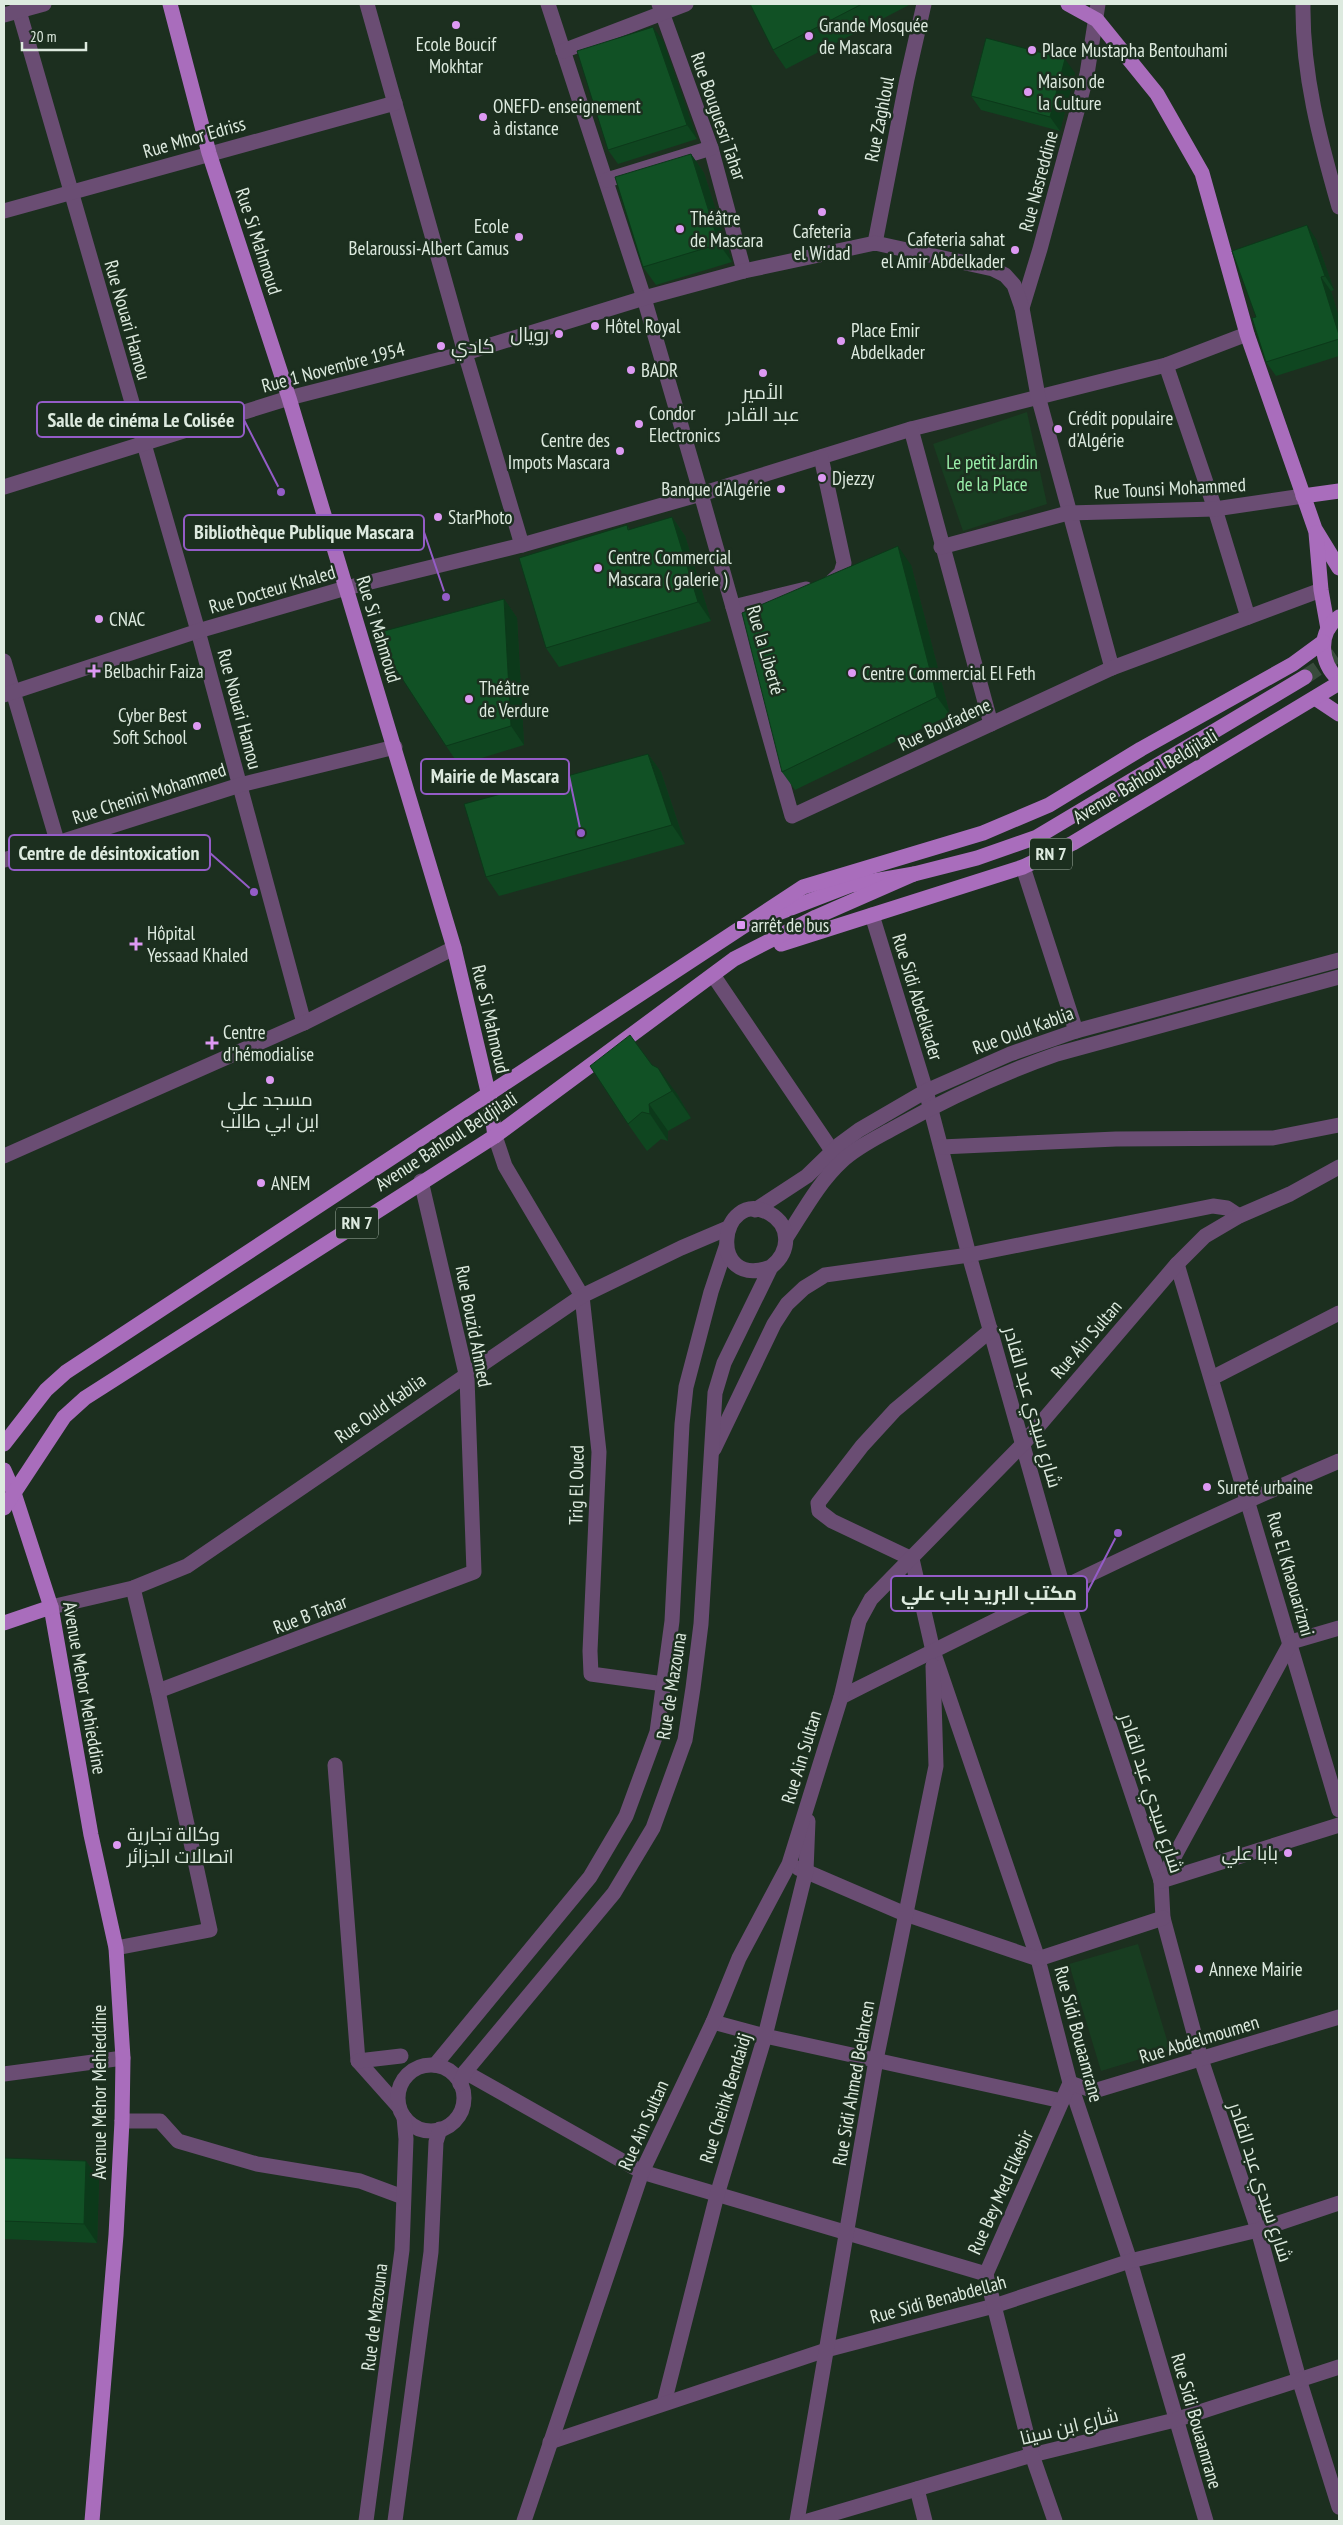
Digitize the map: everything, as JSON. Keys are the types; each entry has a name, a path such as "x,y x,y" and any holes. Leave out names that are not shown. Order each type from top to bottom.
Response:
{"main road":[{"name":"Rue Si Mahmoud","path":"170,4 210,153 290,398 454,948 489,1096 495,1136"},
{"path":"1068,4 1097,20 1157,94 1202,173 1247,334 1303,496 1315,529 1339,568"},
{"path":"1303,496 1339,491"},
{"path":"1315,529 1326,635 1326,664 1339,682"},
{"name":"Avenue Bahloul Beldjilali","path":"4,1444 46,1390 66,1372 489,1096 803,887 983,833 1049,805 1141,749 1293,664 1326,635 1339,617"},
{"name":"RN 7","path":"914,874 977,858 1038,837 1305,677"},
{"name":"Avenue Bahloul Beldjilali","path":"734,959 1023,868 1073,843 1339,682"},
{"path":"1315,698 1339,714"},
{"name":"Avenue Bahloul Beldjilali","path":"737,931 851,885 914,874"},
{"name":"Avenue Bahloul Beldjilali","path":"4,1508 64,1416 85,1398 421,1181 495,1136 734,959 810,920 914,874"},
{"name":"Avenue Mehor Mehieddine","path":"4,1470 14,1493 51,1607 91,1835 116,1948 123,2058 122,2120 116,2235 92,2521"},
{"path":"4,1623 51,1607"}],"street":[{"path":"4,14 18,7 44,4"},
{"path":"367,4 465,353 522,545"},
{"name":"Rue la Liberté","path":"548,4 644,298 792,816"},
{"path":"563,51 661,9 686,4"},
{"name":"Rue Zaghloul","path":"875,243 907,79 924,4"},
{"name":"Rue Nasreddine","path":"1022,308 1040,249 1087,74 1098,4"},
{"path":"1303,4 1302,36 1318,135 1339,207"},
{"name":"Rue Nouari Hamou","path":"18,7 70,193 198,631 304,1023"},
{"name":"Rue Bouguesri Tahar","path":"661,9 712,148 744,271"},
{"name":"Rue Mhor Edriss","path":"4,211 395,103"},
{"path":"606,180 712,148"},
{"path":"875,243 993,269 1005,275 1014,285 1022,308 1038,396 1068,513 1112,668"},
{"name":"Rue 1 Novembre 1954","path":"4,487 290,398 465,353 644,298 744,271 875,243"},
{"name":"Rue Docteur Khaled","path":"8,694 198,631 346,588 522,545 701,494 911,429 1166,365 1247,334"},
{"path":"1166,365 1215,509 1248,617"},
{"path":"911,429 941,547 991,724"},
{"path":"732,607 832,583 841,573 844,563 821,457"},
{"name":"Rue Tounsi Mohammed","path":"941,547 1068,513 1215,509 1303,496"},
{"name":"Rue Boufadene","path":"792,816 1112,668 1321,590"},
{"path":"4,662 8,694 58,844"},
{"name":"Rue Chenini Mohammed","path":"4,860 240,785 395,747"},
{"path":"1023,868 1076,1031"},
{"name":"Rue Sidi Abdelkader","path":"872,915 926,1091"},
{"path":"4,1156 304,1023 454,948"},
{"name":"Rue Ould Kablia","path":"786,1238 822,1184 836,1157 859,1130 926,1091 1032,1045 1076,1031 1339,960"},
{"path":"713,976 836,1157"},
{"name":"Rue Ould Kablia","path":"755,1210 836,1157 860,1148 930,1108 1014,1070 1079,1047 1339,976"},
{"name":"شارع سيدي عبد القادر","path":"926,1091 969,1255 1063,1587 1161,1881 1163,1918 1200,2059 1258,2230 1299,2379 1339,2507"},
{"path":"941,1147 1116,1139 1273,1138 1339,1125"},
{"path":"495,1136 505,1166 582,1296"},
{"name":"Rue Ain Sultan","path":"524,2521 642,2172 713,2022 739,1958 790,1864 841,1697 859,1621 871,1599 1023,1444 1177,1264 1205,1236 1239,1216 1290,1194 1339,1167"},
{"name":"Rue Bouzid Ahmed","path":"421,1181 466,1373 474,1572"},
{"path":"711,1457 774,1324 787,1304 804,1288 825,1275 969,1255 1214,1206 1227,1208 1239,1216"},
{"path":"755,1210 766,1212 776,1218 783,1227 786,1238 783,1255 771,1267 752,1271 735,1263 726,1247 728,1228 739,1215 755,1210"},
{"name":"Rue Ould Kablia","path":"51,1607 133,1588 187,1566 466,1373 582,1296 681,1248 728,1228"},
{"name":"Rue de Mazouna","path":"435,2065 590,1877 626,1816 657,1732 672,1621 682,1424 686,1387 711,1292 726,1247"},
{"name":"Rue El Khaouarizmi","path":"1177,1264 1291,1642 1339,1810"},
{"name":"Rue de Mazouna","path":"463,2078 614,1893 652,1828 685,1740 701,1624 714,1393 724,1363 771,1267"},
{"name":"Trig El Oued","path":"582,1296 599,1452 590,1651 591,1674 664,1684"},
{"path":"1212,1378 1339,1313"},
{"path":"912,1559 832,1521 819,1511 818,1503 850,1460 895,1410 991,1330"},
{"path":"841,1697 1063,1587 1248,1500 1339,1461"},
{"name":"Rue Sidi Bouaamrane","path":"912,1559 933,1651 1038,1959 1070,2083"},
{"name":"Rue B Tahar","path":"158,1691 474,1572"},
{"path":"116,1948 210,1930 158,1691 133,1588"},
{"path":"1161,1881 1291,1642 1339,1628"},
{"name":"Rue Sidi Ahmed Belahcen","path":"797,2521 876,2060 936,1766 933,1651"},
{"path":"335,1765 358,2061 402,2112 420,2129 440,2129 449,2125 461,2111 463,2078"},
{"name":"Rue Cheihk Bendaidj","path":"664,2403 717,2195 765,2036 806,1872 808,1802"},
{"path":"1161,1881 1339,1825"},
{"path":"790,1864 905,1914 1038,1959 1163,1918"},
{"name":"Rue Abdelmoumen","path":"1069,2100 1339,2017"},
{"path":"713,2022 765,2036 1069,2100"},
{"path":"358,2061 401,2056"},
{"path":"4,2074 123,2058"},
{"path":"402,2112 400,2086 406,2076 414,2069 435,2065 450,2071 642,2172 848,2231 986,2274"},
{"path":"1070,2083 1094,2092"},
{"name":"Rue Bey Med Elkebir","path":"1051,2517 1032,2455 986,2274 1069,2100 1070,2083"},
{"name":"Rue Sidi Bouaamrane","path":"1069,2100 1130,2262 1206,2521"},
{"name":"Rue de Mazouna","path":"366,2521 402,2250 406,2139 402,2112"},
{"path":"122,2120 160,2121 178,2141 257,2164 360,2181 403,2197"},
{"path":"395,2521 431,2252 436,2151 440,2129"},
{"name":"Rue Sidi Benabdellah","path":"550,2442 826,2350 994,2306 1130,2262 1258,2230 1339,2203"},
{"name":"شارع ابن سينا","path":"808,2521 1032,2455 1176,2420 1339,2367"},
{"path":"917,2489 926,2521"}],"green space":[{"name":"Le petit Jardin de la Place","path":"1027,412 1047,504 963,531 933,444"},
{"path":"1138,1944 1170,2050 1101,2071 1069,1964"}],"building":[{"path":"750,4 862,4 773,50"},
{"path":"653,27 687,125 608,150 577,51"},
{"name":"Maison de la Culture","path":"986,38 1065,59 1050,117 971,96"},
{"name":"Théâtre de Mascara","path":"691,154 719,244 643,267 615,177"},
{"path":"1307,225 1325,276 1321,277 1339,339 1266,362 1252,318 1256,317 1232,251"},
{"path":"672,517 698,602 546,648 519,558 627,525 628,530"},
{"name":"Centre Commercial El Feth","path":"898,546 937,697 782,772 742,613"},
{"name":"Théâtre de Verdure","path":"504,599 511,726 446,746 373,634"},
{"path":"648,754 672,825 486,877 464,804"},
{"path":"630,1035 652,1065 658,1068 672,1091 649,1104 650,1114 642,1112 628,1124 590,1066"},
{"path":"4,2158 86,2161 84,2224 4,2221"}],"tunnel":[{"path":"1305,677 1339,654"}],"place":[{"name":"Ecole Boucif Mokhtar","path":"456,25"},
{"name":"Grande Mosquée de Mascara","path":"809,36"},
{"name":"Place Mustapha Bentouhami","path":"1032,50"},
{"name":"Maison de la Culture","path":"1028,92"},
{"name":"ONEFD- enseignement à distance","path":"483,117"},
{"name":"Cafeteria el Widad","path":"822,212"},
{"name":"Théâtre de Mascara","path":"680,229"},
{"name":"Ecole Belaroussi-Albert Camus","path":"519,237"},
{"name":"Cafeteria sahat el Amir Abdelkader","path":"1015,250"},
{"name":"Hôtel Royal","path":"595,326"},
{"name":"رويال","path":"559,334"},
{"name":"Place Emir Abdelkader","path":"841,341"},
{"name":"كادي","path":"441,346"},
{"name":"BADR","path":"631,370"},
{"name":"الأمير عبد القادر","path":"763,373"},
{"name":"Condor Electronics","path":"639,424"},
{"name":"Crédit populaire d'Algérie","path":"1058,429"},
{"name":"Centre des Impots Mascara","path":"620,451"},
{"name":"Djezzy","path":"822,478"},
{"name":"Banque d'Algérie","path":"781,489"},
{"name":"Salle de cinéma Le Colisée","path":"281,492"},
{"name":"StarPhoto","path":"438,517"},
{"name":"Centre Commercial Mascara ( galerie )","path":"598,568"},
{"name":"Bibliothèque Publique Mascara","path":"446,597"},
{"name":"CNAC","path":"99,619"},
{"name":"Belbachir Faiza","path":"94,671"},
{"name":"Centre Commercial El Feth","path":"852,673"},
{"name":"Théâtre de Verdure","path":"469,699"},
{"name":"Cyber Best Soft School","path":"197,726"},
{"name":"Mairie de Mascara","path":"581,833"},
{"name":"Centre de désintoxication","path":"254,892"},
{"name":"arrêt de bus","path":"741,925"},
{"name":"Hôpital Yessaad Khaled","path":"136,944"},
{"name":"Centre d'hémodialise","path":"212,1043"},
{"name":"مسجد علي اين ابي طالب","path":"270,1080"},
{"name":"ANEM","path":"261,1183"},
{"name":"Sureté urbaine","path":"1207,1487"},
{"name":"مكتب البريد باب علي","path":"1118,1533"},
{"name":"وكالة تجارية اتصالات الجزائر","path":"117,1845"},
{"name":"بابا علي","path":"1288,1853"},
{"name":"Annexe Mairie","path":"1199,1969"}]}
